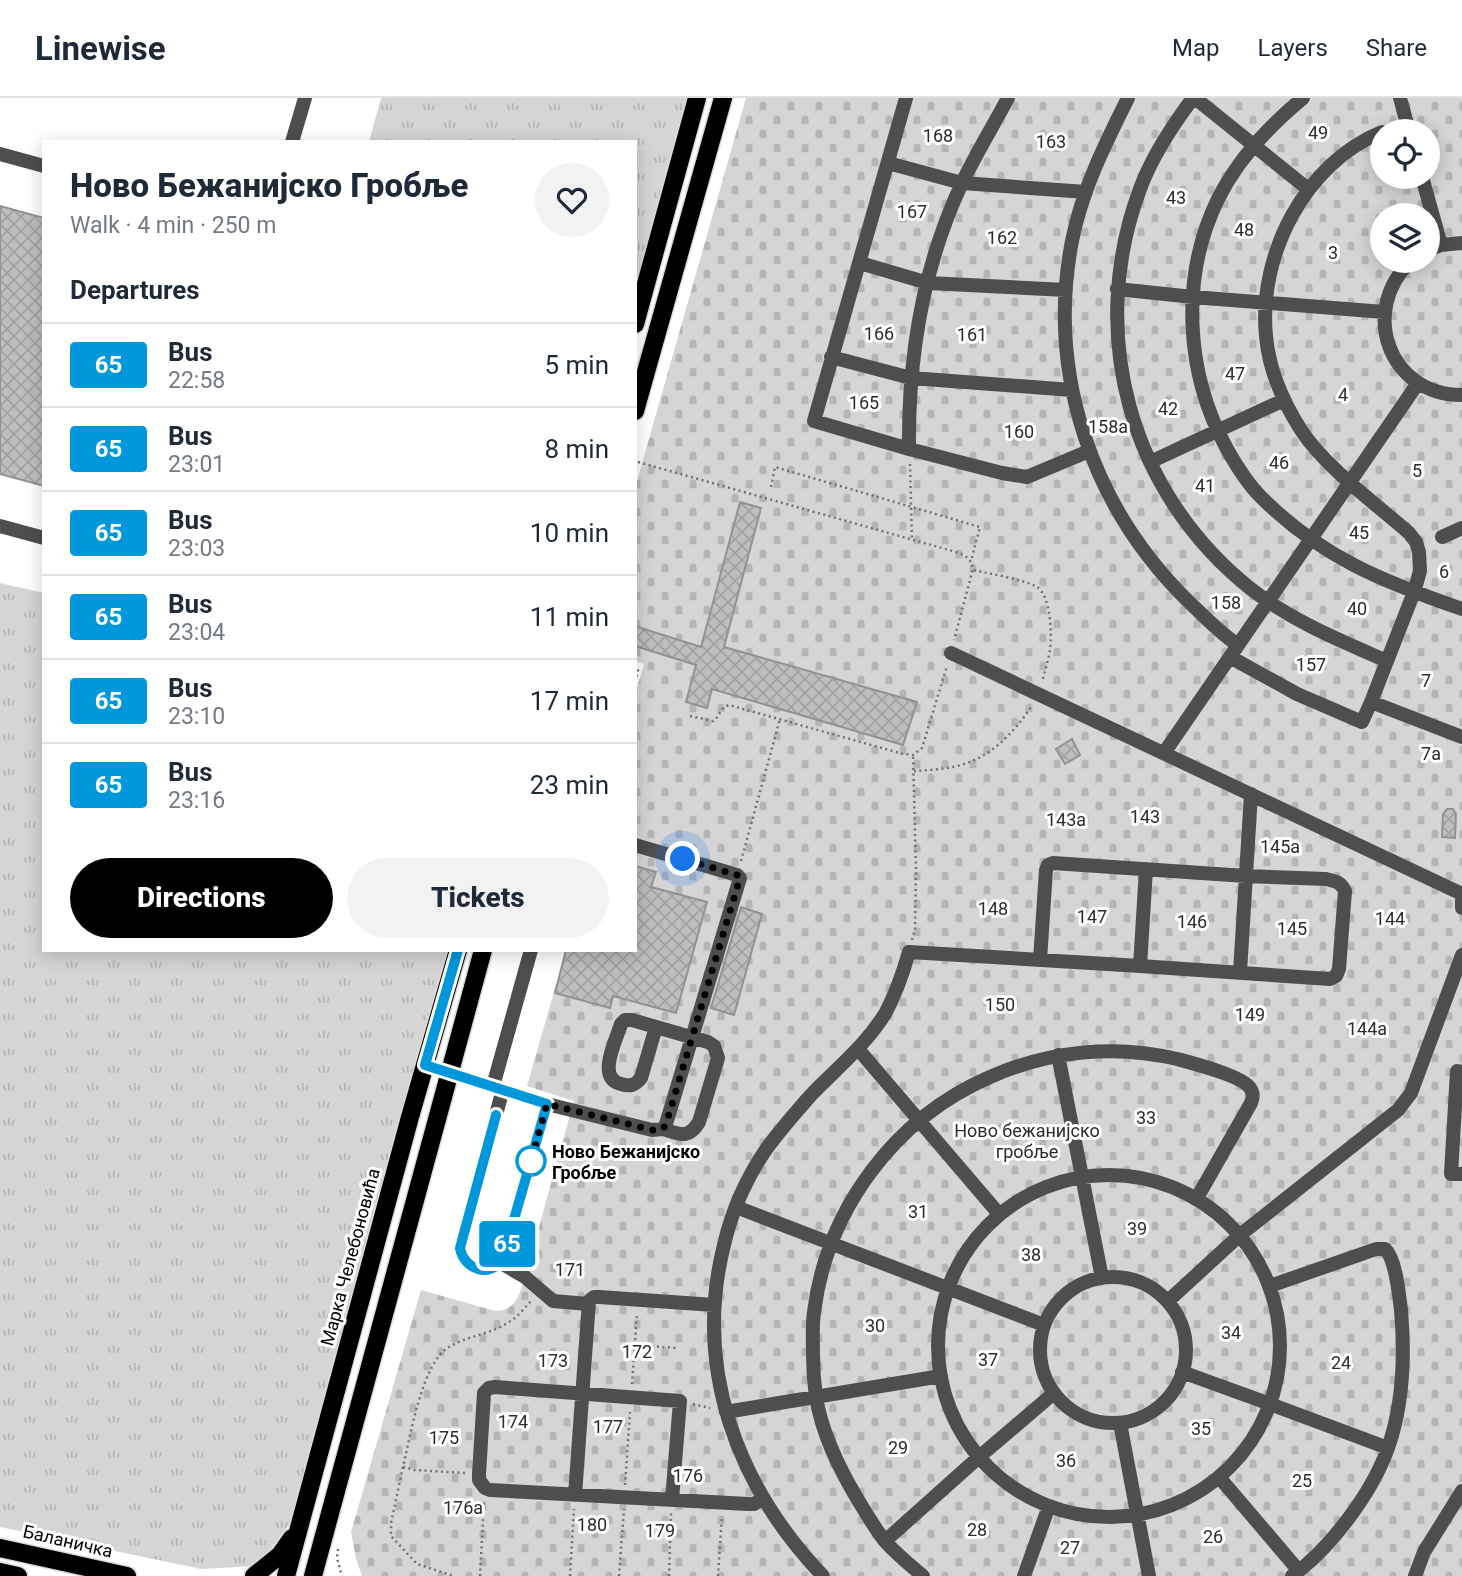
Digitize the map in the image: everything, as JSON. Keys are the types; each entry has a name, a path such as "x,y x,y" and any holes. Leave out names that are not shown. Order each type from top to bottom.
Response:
{"main road":[{"path":"637,317 697,98"},
{"path":"637,404 723,98"},
{"path":"670,202 692,209"},
{"name":"Марка Челебоновића","path":"286,1576 457,952"},
{"path":"313,1576 482,952"},
{"path":"254,1576 279,1555 297,1529"},
{"name":"Баланичка","path":"0,1548 127,1576"}],"lane":[{"path":"293,140 305,98"},
{"path":"906,98 814,421 909,449 1027,477 1089,451"},
{"path":"909,449 911,379 917,332 928,283 962,183 1008,98"},
{"path":"1128,98 1102,149 1086,192 1073,239 1066,290 1066,350 1072,390 1089,451 1120,515 1149,558 1214,626 1234,651 1297,694 1362,722 1414,592 1420,565 1419,552 1409,533 1324,458 1302,432 1284,400 1272,370 1266,337 1265,302 1271,263 1285,226 1308,189 1351,150 1370,140"},
{"path":"1308,189 1194,98 1167,134 1140,187 1128,222 1117,289 1117,330 1122,375 1139,439 1162,487 1190,528 1232,572 1268,602 1324,634 1387,661"},
{"path":"1303,98 1279,117 1254,145 1230,178 1211,216 1199,256 1193,297 1193,333 1200,384 1217,432 1233,459 1258,494 1294,527 1348,562 1414,592 1462,609"},
{"path":"1400,98 1406,119"},
{"path":"0,153 42,165"},
{"path":"888,163 962,183 1086,192"},
{"path":"1440,247 1462,243"},
{"path":"860,263 928,283 1066,290"},
{"path":"1400,273 1386,300 1384,312 1385,333 1392,353 1404,371 1418,383 1441,393 1462,396"},
{"path":"1117,289 1384,312"},
{"path":"831,358 911,379 1072,390"},
{"path":"1164,753 1418,383"},
{"path":"1150,462 1284,400"},
{"path":"0,526 42,537"},
{"path":"1442,537 1462,528"},
{"path":"951,653 1462,894 1462,908"},
{"path":"1371,702 1462,737"},
{"path":"1240,972 1251,794"},
{"path":"637,846 740,878 663,1129"},
{"path":"823,1576 790,1538 763,1498 735,1440 717,1373 714,1304 717,1272 728,1230 749,1177 788,1122 858,1049 885,1013 909,952 1330,979 1336,976 1339,969 1345,891 1342,885 1326,879 1053,863 1048,865 1046,870 1040,960"},
{"path":"1140,965 1146,869"},
{"path":"531,952 460,1248 462,1256 476,1269 489,1270 500,1263 547,1104"},
{"path":"1168,1301 1240,1235 1405,1102 1411,1093 1462,955"},
{"path":"425,1065 547,1104 652,1130 663,1129 689,1134 699,1122 718,1058 714,1046 708,1042 632,1020 625,1020 621,1024 608,1070 609,1077 614,1082 632,1086 641,1078 656,1027"},
{"path":"858,1049 999,1214"},
{"path":"923,1576 885,1541 864,1510 840,1469 816,1397 813,1366 814,1313 820,1278 831,1243 853,1196 870,1171 892,1144 918,1121 973,1084 1031,1061 1058,1055 1105,1051 1162,1056 1201,1066 1248,1084 1253,1093 1251,1103 1197,1198"},
{"path":"1058,1055 1102,1278"},
{"path":"1462,1072 1457,1071 1451,1174 1462,1174"},
{"path":"1111,1174 1141,1177 1170,1185 1197,1198 1220,1214 1240,1235 1252,1251 1270,1286 1280,1336 1279,1370 1270,1404 1258,1431 1241,1456 1219,1477 1194,1494 1167,1507 1137,1515 1108,1517 1078,1514 1049,1506 1015,1489 979,1457 961,1433 948,1405 940,1376 939,1331 948,1288 960,1260 999,1214 1024,1196 1052,1184 1082,1176 1111,1174"},
{"path":"736,1207 1044,1325"},
{"path":"1219,1477 1295,1573 1331,1541 1349,1517 1388,1448 1398,1404 1403,1362 1399,1298 1388,1251 1376,1249 1270,1286"},
{"path":"500,1263 525,1277 554,1301 588,1304"},
{"path":"1102,1278 1124,1278 1144,1284 1168,1301 1184,1335 1185,1360 1175,1388 1152,1412 1120,1423 1105,1423 1083,1416 1064,1404 1054,1393 1045,1374 1040,1353 1041,1339 1051,1311 1073,1289 1102,1278"},
{"path":"575,1495 588,1304 594,1297 714,1304"},
{"path":"1182,1373 1388,1448"},
{"path":"726,1412 940,1376"},
{"path":"672,1500 680,1401 495,1387 486,1390 483,1398 479,1474 479,1480 485,1489 575,1495 624,1497 672,1500 754,1504 763,1498"},
{"path":"885,1541 1054,1393"},
{"path":"1120,1423 1149,1576"},
{"path":"1415,1576 1424,1552 1462,1491"},
{"path":"1024,1576 1049,1506"}],"path":[{"path":"909,449 912,541"},
{"path":"638,462 956,552 971,561"},
{"path":"690,716 713,721 720,710 729,705 903,754 913,755 922,748 951,653 973,569 971,561 980,527 775,467 771,487"},
{"path":"637,674 639,666"},
{"path":"737,875 780,719"},
{"path":"909,952 915,929 913,755"},
{"path":"454,1576 417,1564 391,1536 390,1528 410,1434 426,1380 445,1349 509,1322 541,1291"},
{"path":"620,1576 638,1300"},
{"path":"635,1345 677,1348"},
{"path":"680,1401 726,1412"},
{"path":"403,1467 479,1474"},
{"path":"480,1576 485,1489"},
{"path":"570,1576 575,1495"},
{"path":"668,1576 672,1500"},
{"path":"718,1576 723,1502"}],"green space":[{"path":"381,98 687,98 637,281 637,140 370,140"},
{"name":"Ново бежанијско гробље","path":"746,98 1462,98 1462,1576 362,1576 351,1532 421,1290 495,1311 513,1305 523,1284 574,1101 527,1086 565,952 637,952 637,688 644,664 637,662 637,481"},
{"path":"0,583 42,593 42,952 455,952 425,1065 290,1524 258,1566 201,1569 0,1527"}],"building":[{"path":"0,206 42,217 42,485 0,474"},
{"path":"740,502 761,508 724,647 917,702 903,745 712,689 707,708 686,702 696,665 637,647 637,627 701,647"},
{"path":"1072,739 1080,755 1065,764 1056,749"},
{"path":"1447,809 1453,809 1456,814 1455,838 1442,837 1443,814"},
{"path":"637,867 656,872 651,887 707,902 676,1013 613,996 610,1008 555,993 565,952 637,952"},
{"path":"741,907 762,914 734,1015 711,1008"}],"bus line":[{"name":"65","path":"457,952 425,1065 547,1104 503,1258 496,1268 476,1269 462,1256 460,1248 496,1115"}],"place":[{"name":"Ново Бежанијско Гробље","path":"531,1161"}],"route":[{"path":"531,1161 528,1171 547,1104 652,1130 663,1129 666,1124 740,878 683,859"}],"park label":[{"name":"49","path":"1318,132"},
{"name":"168","path":"938,135"},
{"name":"163","path":"1051,141"},
{"name":"43","path":"1176,197"},
{"name":"167","path":"912,211"},
{"name":"48","path":"1244,229"},
{"name":"162","path":"1002,237"},
{"name":"3","path":"1333,252"},
{"name":"166","path":"879,333"},
{"name":"161","path":"972,334"},
{"name":"47","path":"1235,373"},
{"name":"4","path":"1343,394"},
{"name":"165","path":"864,402"},
{"name":"42","path":"1168,408"},
{"name":"158a","path":"1108,426"},
{"name":"160","path":"1019,431"},
{"name":"46","path":"1279,462"},
{"name":"5","path":"1417,470"},
{"name":"41","path":"1205,485"},
{"name":"45","path":"1359,532"},
{"name":"6","path":"1444,571"},
{"name":"158","path":"1226,602"},
{"name":"40","path":"1357,608"},
{"name":"157","path":"1311,664"},
{"name":"7","path":"1426,680"},
{"name":"7a","path":"1431,753"},
{"name":"143","path":"1145,816"},
{"name":"143a","path":"1066,819"},
{"name":"145a","path":"1280,846"},
{"name":"148","path":"993,908"},
{"name":"147","path":"1092,916"},
{"name":"144","path":"1390,918"},
{"name":"146","path":"1192,921"},
{"name":"145","path":"1292,928"},
{"name":"150","path":"1000,1004"},
{"name":"149","path":"1250,1014"},
{"name":"144a","path":"1367,1028"},
{"name":"33","path":"1146,1117"},
{"name":"31","path":"918,1211"},
{"name":"39","path":"1137,1228"},
{"name":"38","path":"1031,1254"},
{"name":"171","path":"570,1269"},
{"name":"30","path":"875,1325"},
{"name":"34","path":"1231,1332"},
{"name":"172","path":"637,1351"},
{"name":"37","path":"988,1359"},
{"name":"173","path":"553,1360"},
{"name":"24","path":"1341,1362"},
{"name":"174","path":"513,1421"},
{"name":"177","path":"608,1426"},
{"name":"35","path":"1201,1428"},
{"name":"175","path":"444,1437"},
{"name":"29","path":"898,1447"},
{"name":"36","path":"1066,1460"},
{"name":"176","path":"688,1475"},
{"name":"25","path":"1302,1480"},
{"name":"176a","path":"463,1507"},
{"name":"180","path":"592,1524"},
{"name":"28","path":"977,1529"},
{"name":"179","path":"660,1530"},
{"name":"26","path":"1213,1536"},
{"name":"27","path":"1070,1547"}]}
